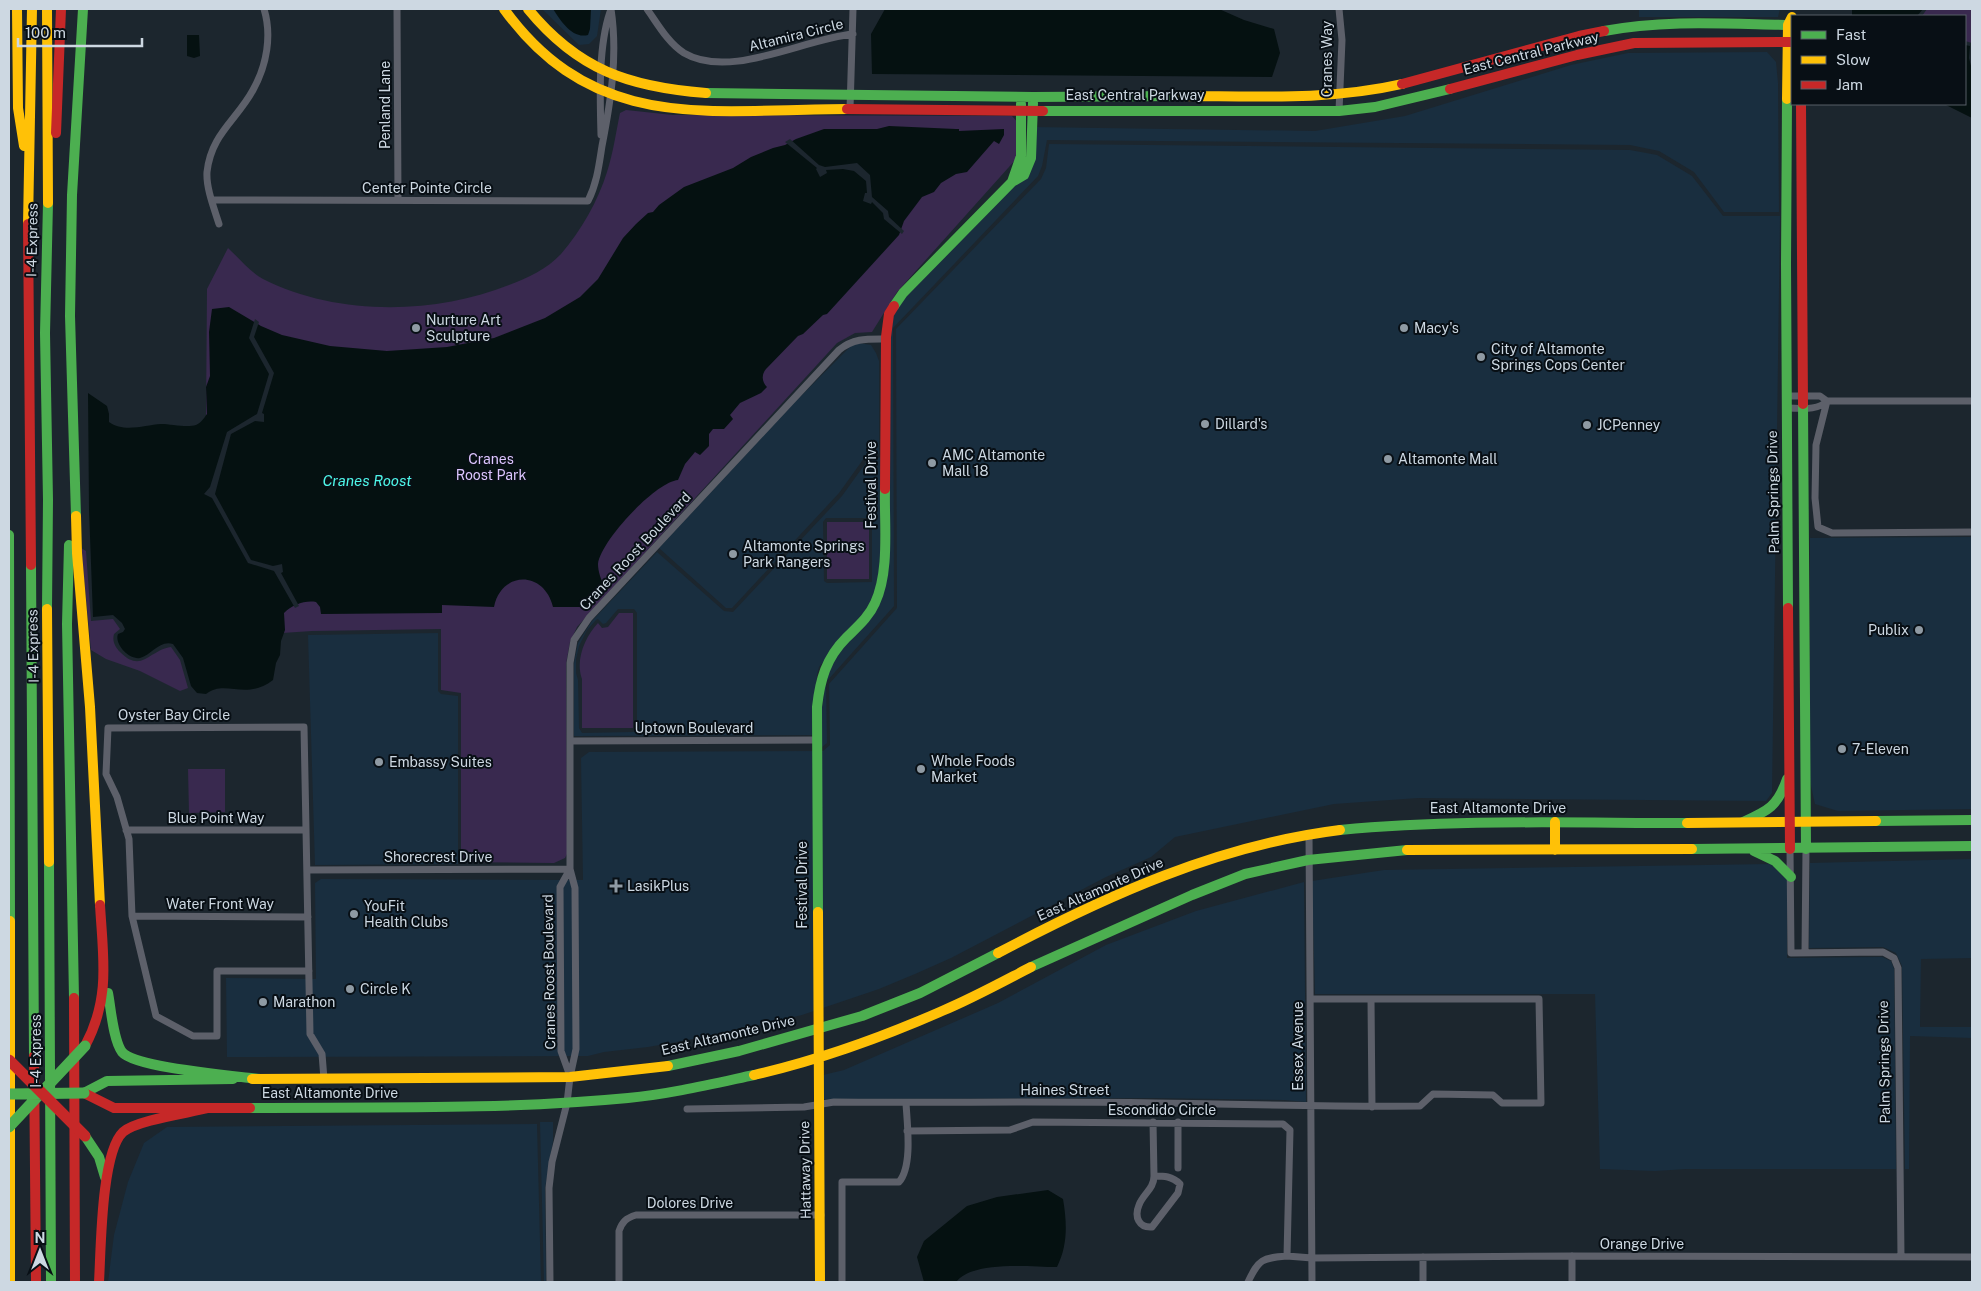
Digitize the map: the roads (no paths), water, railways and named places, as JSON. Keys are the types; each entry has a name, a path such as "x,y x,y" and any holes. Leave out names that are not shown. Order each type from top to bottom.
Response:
{"main road":[{"path":"17,9 18,108 28,172"},
{"name":"I-4 Express","path":"32,9 28,172 36,1282"},
{"name":"I-4 Express","path":"48,9 48,190 45,333 48,500 51,1282"},
{"path":"48,190 55,162 61,9"},
{"path":"9,1127 85,1046 96,1028 101,1011 104,976 90,707 77,553 72,418 70,316 72,195 83,9"},
{"name":"East Central Parkway","path":"504,9 520,32 540,52 569,74 612,95 656,107 698,111 850,109 1340,110 1375,107 1404,101 1576,55 1634,44 1669,42 1790,42"},
{"name":"East Central Parkway","path":"528,9 552,37 573,53 602,70 613,76 670,90 712,93 1027,97 1340,95 1372,91 1579,36 1625,27 1791,21"},
{"name":"Palm Springs Drive","path":"1790,849 1787,396 1791,21"},
{"name":"Festival Drive","path":"819,1057 817,707 823,673 835,650 872,610 878,597 884,573 886,339 889,314 903,293 1012,182 1024,175 1031,158 1027,97"},
{"name":"Palm Springs Drive","path":"1801,105 1806,849"},
{"path":"72,418 67,624 73,894 74,1282"},
{"path":"9,535 10,1282"},
{"path":"1743,822 1772,809 1783,792 1790,768"},
{"name":"East Altamonte Drive","path":"260,1079 570,1077 622,1072 698,1060 760,1046 818,1030 894,1004 954,976 1090,907 1162,877 1222,855 1309,834 1435,822 1972,820"},
{"path":"1555,822 1555,850"},
{"name":"East Altamonte Drive","path":"208,1108 490,1107 567,1103 629,1098 690,1089 776,1070 868,1040 943,1011 1049,958 1192,895 1245,874 1308,860 1412,850 1806,849 1972,846"},
{"path":"1750,849 1775,861 1791,878"},
{"path":"104,976 117,1042 122,1052 128,1057 148,1064 260,1079"},
{"name":"Hattaway Drive","path":"819,1057 820,1282"},
{"path":"9,1060 85,1136 99,1157 105,1173 106,1184"},
{"path":"84,1093 107,1081 260,1079"},
{"path":"9,1094 84,1093 114,1108 208,1108"},
{"path":"99,1282 106,1184 115,1142 124,1130 140,1124 208,1108"}],"street":[{"path":"219,224 207,173 214,143 253,90 263,65 269,34 269,24 264,9"},
{"name":"Penland Lane","path":"397,9 398,200"},
{"name":"Center Pointe Circle","path":"212,200 588,201 600,168 612,95 614,26 611,9"},
{"name":"Center Pointe Circle","path":"602,149 600,90 606,23 611,9"},
{"name":"Altamira Circle","path":"647,9 669,38 683,52 713,62 754,59 825,38 853,34"},
{"name":"Altamira Circle","path":"850,109 853,9"},
{"name":"Cranes Way","path":"1339,9 1342,40 1340,110"},
{"name":"Cranes Roost Boulevard","path":"550,1282 549,1188 552,1162 567,1103 576,1049 575,888 570,869 570,657 574,640 589,618 838,350 853,340 862,338 886,339"},
{"path":"1787,396 1820,396 1827,401 1972,401"},
{"path":"1787,408 1822,406 1827,401"},
{"path":"1827,401 1816,445 1815,498 1818,527 1832,533 1972,532"},
{"name":"Oyster Bay Circle","path":"309,971 217,970 217,1036 193,1036 156,1016 132,916 129,839 117,797 106,774 108,728 304,727 308,916 309,971 310,1034 322,1054 324,1079"},
{"name":"Uptown Boulevard","path":"570,741 817,740"},
{"name":"Blue Point Way","path":"126,830 306,830"},
{"name":"Essex Avenue","path":"1309,834 1312,1282"},
{"name":"Palm Springs Drive","path":"1790,849 1791,953 1883,952 1894,958 1898,968 1901,1257"},
{"name":"Palm Springs Drive","path":"1805,953 1806,849"},
{"name":"Cranes Roost Boulevard","path":"570,869 560,886 561,1051 570,1077"},
{"name":"Shorecrest Drive","path":"307,870 570,869"},
{"name":"Water Front Way","path":"132,916 308,916"},
{"path":"1310,999 1371,999 1372,1107"},
{"name":"Haines Street","path":"687,1109 804,1107 834,1102 1256,1104 1310,1107 1372,1107 1420,1106 1433,1094 1492,1095 1502,1103 1541,1103 1539,999 1371,999"},
{"path":"842,1282 842,1182 900,1182 904,1176 907,1158 906,1102"},
{"name":"Escondido Circle","path":"907,1131 1010,1130 1033,1122 1283,1124 1290,1130 1287,1256"},
{"path":"1152,1122 1154,1176 1152,1186 1138,1207 1139,1223 1141,1226 1152,1227 1178,1192 1180,1184 1175,1179 1154,1176"},
{"path":"1178,1122 1178,1168"},
{"name":"Dolores Drive","path":"619,1282 619,1231 627,1217 636,1215 821,1215"},
{"path":"1572,1256 1572,1282"},
{"name":"Orange Drive","path":"1312,1258 1572,1256 1972,1257"},
{"path":"1248,1282 1257,1264 1271,1257 1312,1258"},
{"path":"1423,1257 1423,1282"}],"water":[{"path":"553,9 591,9 588,35 582,36 572,32 563,24"},
{"path":"885,9 1219,9 1244,20 1274,29 1280,53 1272,77 872,74 871,34"},
{"path":"1852,9 1923,9 1918,15 1852,15"},
{"path":"187,35 199,35 200,56 194,58 187,56"},
{"path":"1966,45 1970,46 1969,58 1972,70 1972,118 1946,105 1966,105"},
{"name":"Cranes Roost","path":"889,126 959,129 959,131 1004,129 1004,135 999,144 994,141 967,172 956,174 941,183 934,192 922,197 904,221 899,235 827,314 823,315 803,334 798,336 766,369 763,378 767,387 761,393 740,403 730,415 733,419 724,429 713,429 709,434 709,446 700,455 695,452 685,464 678,480 668,483 656,491 630,514 601,554 598,567 605,586 586,607 553,607 548,595 541,586 532,581 523,580 513,581 505,587 498,595 494,607 442,605 442,613 321,614 320,607 316,602 303,602 284,613 285,630 273,680 254,689 221,688 206,694 197,693 191,686 183,658 173,644 164,644 140,658 136,658 127,654 118,642 118,634 125,629 122,623 113,615 93,617 89,509 88,393 107,406 109,422 121,427 128,428 161,424 192,426 198,424 207,414 206,387 210,376 209,332 212,309 229,307 261,326 282,335 330,346 387,351 447,347 494,338 545,318 580,297 598,279 623,238 636,224 684,187 733,168 751,157 824,129 877,129"},
{"path":"1048,1190 1063,1199 1066,1225 1065,1242 1057,1267 1003,1266 975,1270 964,1275 956,1282 924,1282 917,1257 924,1241 967,1206 997,1197"}],"place":[{"name":"Nurture Art Sculpture","path":"416,328"},
{"name":"Macy's","path":"1404,328"},
{"name":"City of Altamonte Springs Cops Center","path":"1481,357"},
{"name":"Dillard's","path":"1205,424"},
{"name":"JCPenney","path":"1587,425"},
{"name":"Altamonte Mall","path":"1388,459"},
{"name":"AMC Altamonte Mall 18","path":"932,463"},
{"name":"Altamonte Springs Park Rangers","path":"733,554"},
{"name":"Publix","path":"1919,630"},
{"name":"7-Eleven","path":"1842,749"},
{"name":"Embassy Suites","path":"379,762"},
{"name":"Whole Foods Market","path":"921,769"},
{"name":"LasikPlus","path":"616,886"},
{"name":"YouFit Health Clubs","path":"354,914"},
{"name":"Circle K","path":"350,989"},
{"name":"Marathon","path":"263,1002"}],"park label":[{"name":"Cranes Roost Park","path":"491,468"}]}
